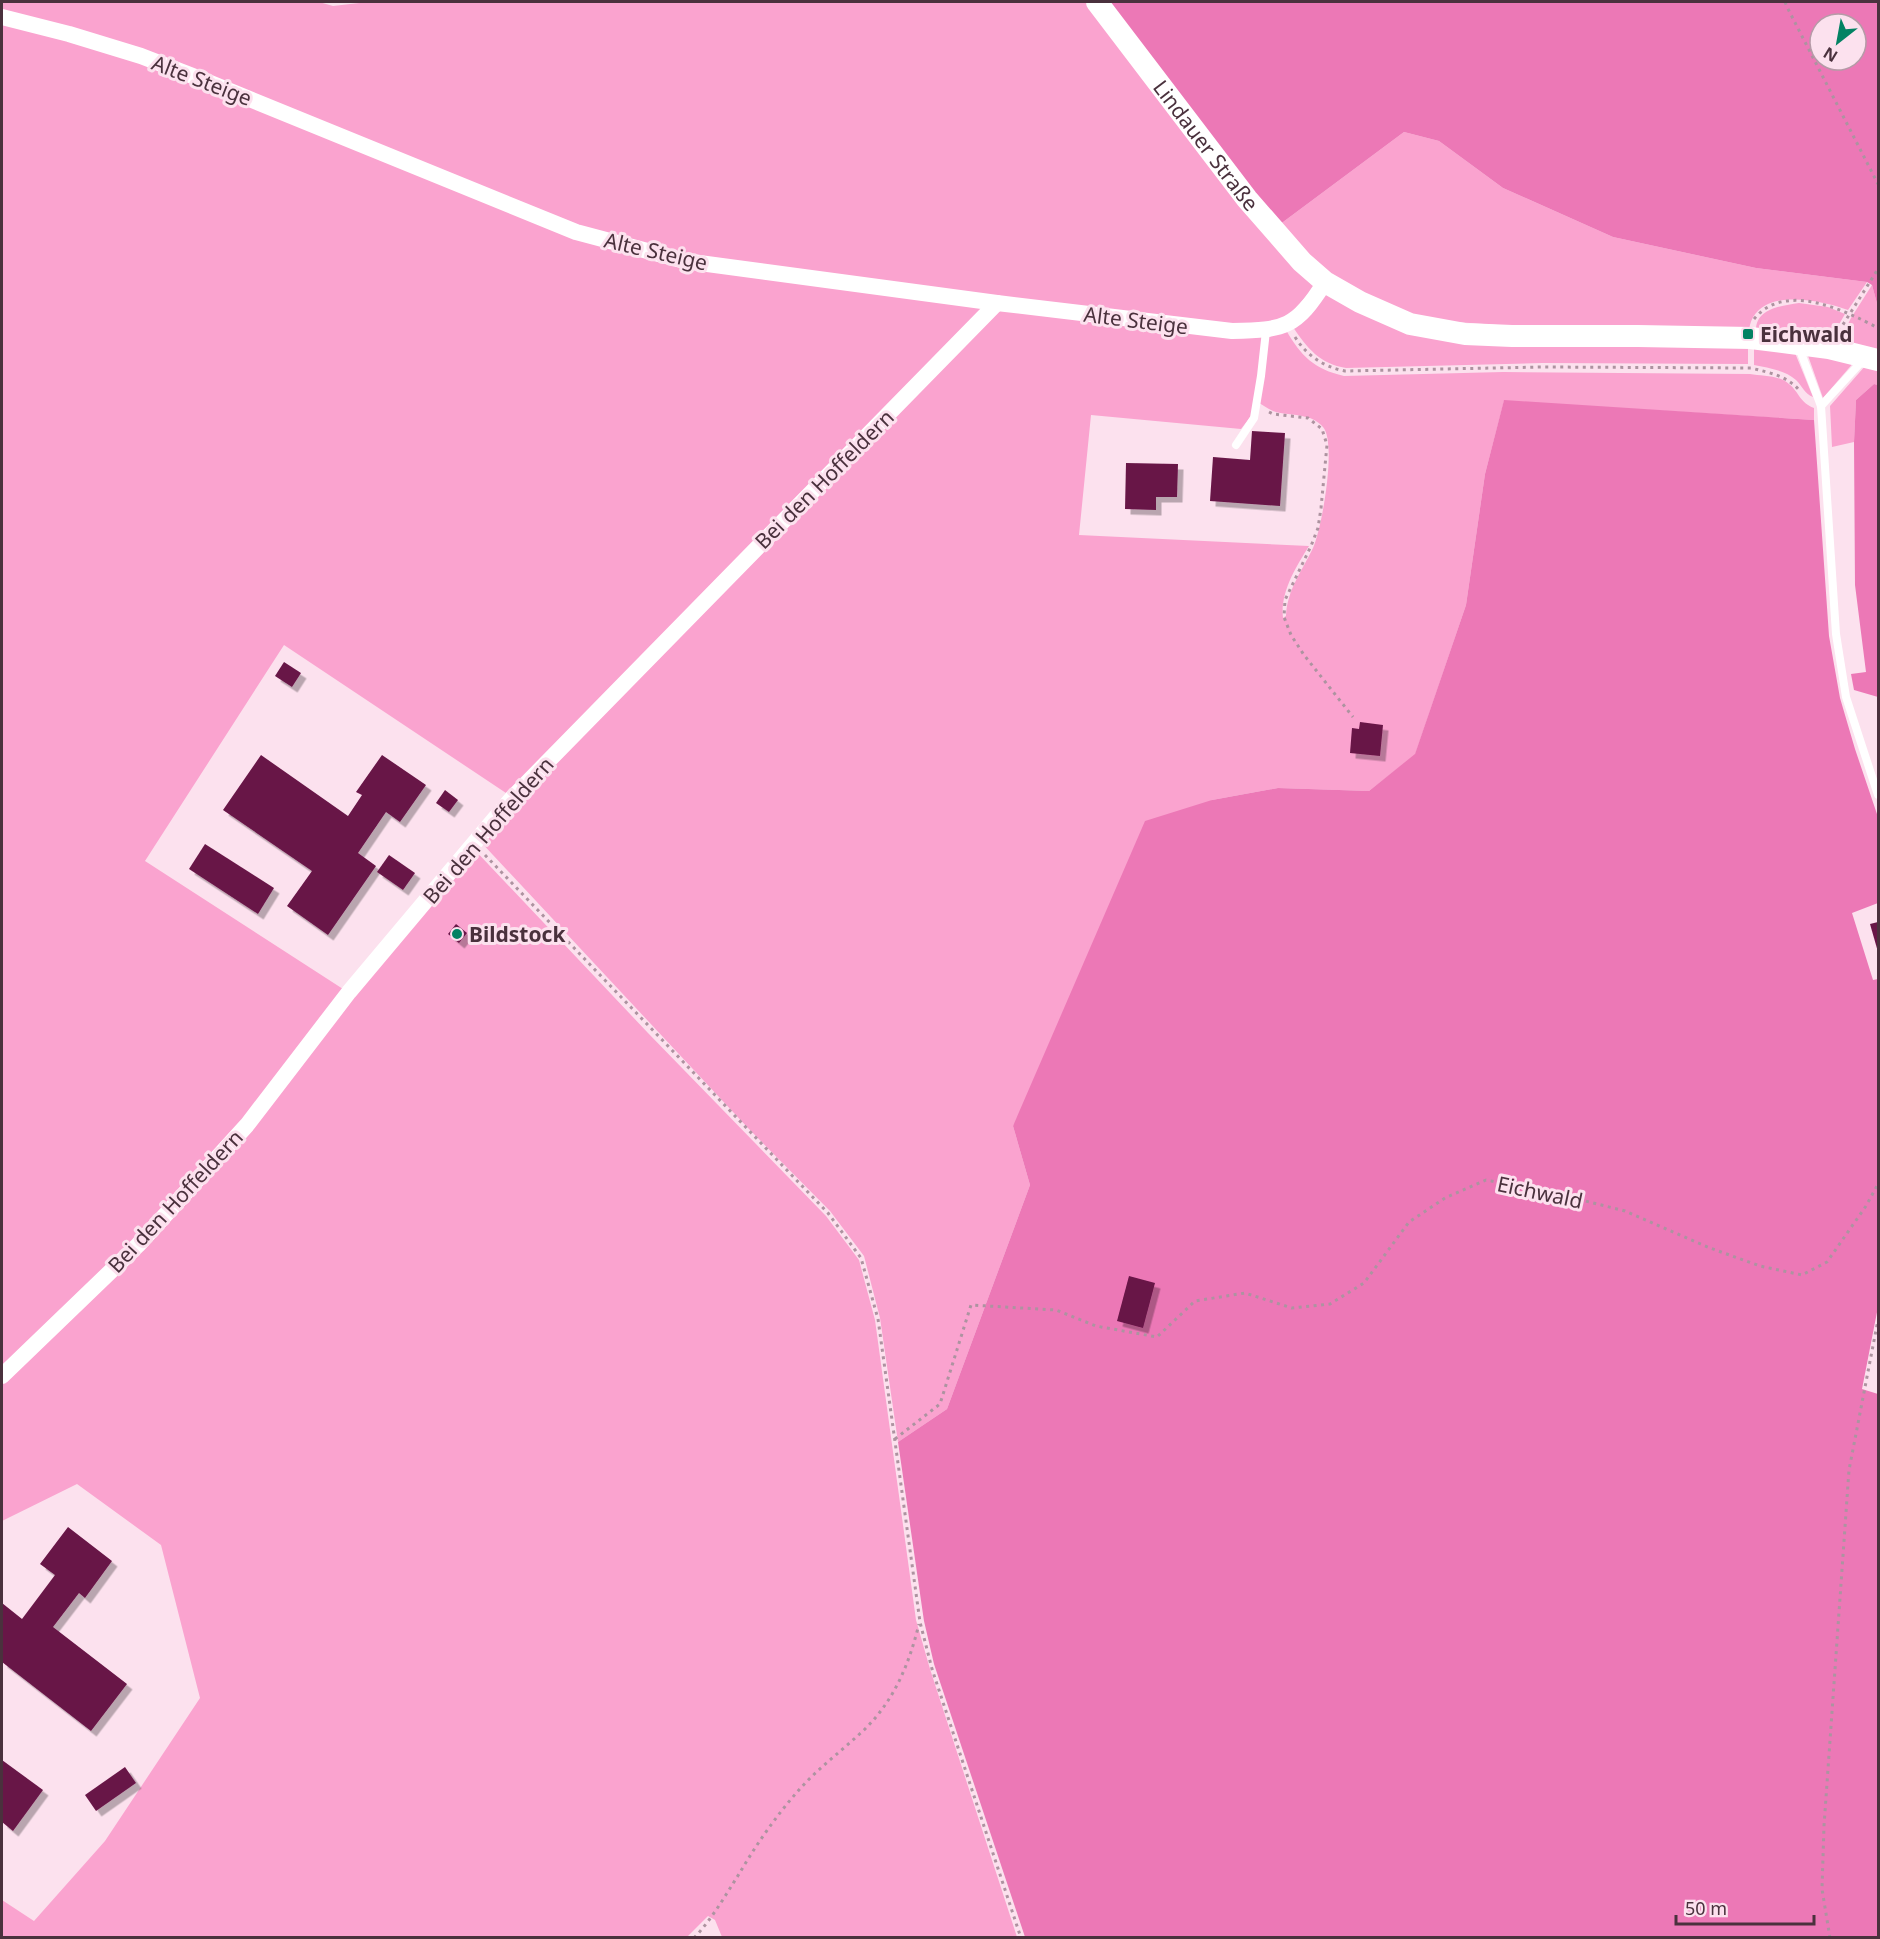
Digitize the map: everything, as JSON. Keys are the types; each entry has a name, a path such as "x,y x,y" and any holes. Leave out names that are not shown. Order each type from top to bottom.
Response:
{"main road":[{"name":"Lindauer Straße","path":"1097,2 1247,199 1302,262 1325,282 1360,302 1410,324 1465,334 1751,338 1796,342 1873,358"}],"street":[{"name":"Alte Steige","path":"2,17 69,34 151,60 576,232 685,261 997,303 1232,331 1266,331 1287,325 1310,306 1325,282"},
{"name":"Bei den Hoffeldern","path":"2,1376 138,1245 247,1125 350,992 473,842 521,789 997,303"}],"lane":[{"path":"1236,445 1254,418 1266,331"},
{"path":"1796,342 1821,406 1836,634 1846,697 1878,795"},
{"path":"1821,406 1873,358"}],"path":[{"path":"1785,2 1786,8 1878,184"},
{"path":"1829,348 1878,269"},
{"path":"1751,368 1752,322 1761,310 1773,304 1798,300 1829,305 1878,328"},
{"path":"1287,325 1299,344 1313,358 1330,368 1345,371 1543,367 1751,368 1782,375 1792,382 1808,400 1821,406"},
{"path":"1256,405 1273,414 1308,418 1322,429 1327,445 1318,528 1285,600 1284,617 1291,635 1353,717"},
{"path":"473,842 828,1214 861,1258 878,1319 920,1622 932,1669 1021,1938"},
{"name":"Eichwald","path":"895,1440 940,1404 971,1305 1056,1310 1096,1326 1157,1337 1195,1301 1245,1293 1292,1308 1330,1304 1364,1283 1409,1222 1445,1198 1486,1180 1558,1194 1625,1211 1710,1248 1760,1266 1802,1275 1827,1262 1866,1206 1878,1184"},
{"path":"1830,1938 1822,1889 1824,1826 1849,1470 1878,1320"},
{"path":"694,1938 706,1925 752,1852 798,1791 866,1727 897,1688 911,1656 920,1622"}],"shaded area":[{"path":"2,2 319,2 333,6 368,2 1088,2 1317,284 1284,321 1232,327 686,257 577,228 205,75 2,13"},
{"path":"1103,2 1878,2 1878,307 1872,285 1867,282 1756,268 1613,237 1503,188 1439,141 1404,132 1279,225"},
{"path":"2,23 139,61 574,238 988,307 509,795 284,645 145,861 343,989 242,1122 134,1241 2,1369"},
{"path":"1404,132 1439,141 1503,188 1613,237 1756,268 1867,282 1848,310 1805,300 1775,302 1762,307 1754,317 1749,331 1583,331 1414,319 1328,277 1279,225"},
{"path":"1872,285 1878,307 1878,352 1839,342"},
{"path":"1327,291 1407,329 1748,345 1748,364 1542,363 1346,368 1321,359 1293,327"},
{"path":"1799,303 1828,307 1845,314 1830,340 1756,330 1760,317 1771,309"},
{"path":"999,308 1262,336 1259,376 1251,416 1241,429 1091,415 1079,535 1309,546 1286,589 1283,618 1286,616 1292,589 1317,538 1327,486 1329,450 1327,436 1318,422 1307,417 1276,412 1259,403 1269,334 1286,330 1309,360 1324,370 1344,376 1503,372 1770,376 1785,381 1814,408 1814,420 1504,401 1485,474 1466,605 1415,755 1369,791 1278,788 1212,800 1013,1126 1030,1185 947,1409 898,1442 880,1318 864,1256 830,1211 748,1128 479,840"},
{"path":"1754,344 1793,348 1813,397 1787,374 1754,365"},
{"path":"1806,350 1855,361 1823,398"},
{"path":"1866,365 1878,369 1878,385 1874,384 1856,400 1854,442 1832,447 1830,406"},
{"path":"1874,384 1878,385 1878,697 1854,690 1851,674 1866,672 1855,585 1856,400"},
{"path":"1504,400 1814,420 1829,636 1840,698 1878,817 1878,903 1852,913 1873,980 1878,979 1878,1307 1862,1389 1878,1394 1878,1937 1025,1937 934,1664 924,1621 898,1442 947,1409 1030,1185 1013,1126 1145,821 1212,800 1278,788 1369,791 1415,754 1466,605 1485,474"},
{"path":"472,847 826,1216 859,1260 875,1320 916,1620 1017,1937 722,1937 715,1920 708,1916 687,1937 682,1938 2,1937 2,1900 34,1921 105,1841 200,1698 161,1545 77,1484 2,1521 2,1383 141,1249"}],"building":[{"path":"1252,431 1285,433 1280,506 1210,501 1213,457 1250,460"},
{"path":"1126,463 1178,464 1177,497 1156,497 1156,510 1125,509"},
{"path":"284,662 301,673 292,687 275,676"},
{"path":"1360,722 1383,725 1380,756 1350,753 1352,728 1359,729"},
{"path":"261,755 348,816 362,795 356,792 382,755 426,785 400,822 386,812 358,853 376,866 328,935 287,906 312,871 223,810"},
{"path":"445,790 458,800 449,812 436,803"},
{"path":"205,844 274,888 258,914 189,869"},
{"path":"389,855 415,873 403,890 377,872"},
{"path":"1878,922 1878,952 1870,924"},
{"name":"Bildstock","path":"456,924 467,933 459,943 448,934"},
{"path":"1129,1276 1155,1283 1143,1328 1117,1321"},
{"path":"68,1527 112,1561 85,1598 79,1593 53,1627 127,1684 91,1731 2,1662 2,1603 22,1619 55,1575 40,1564"},
{"path":"2,1760 43,1790 13,1831 2,1822"},
{"path":"125,1767 136,1783 96,1811 85,1795"}],"place":[{"name":"Eichwald","path":"1748,334"},
{"name":"Bildstock","path":"457,934"}]}
